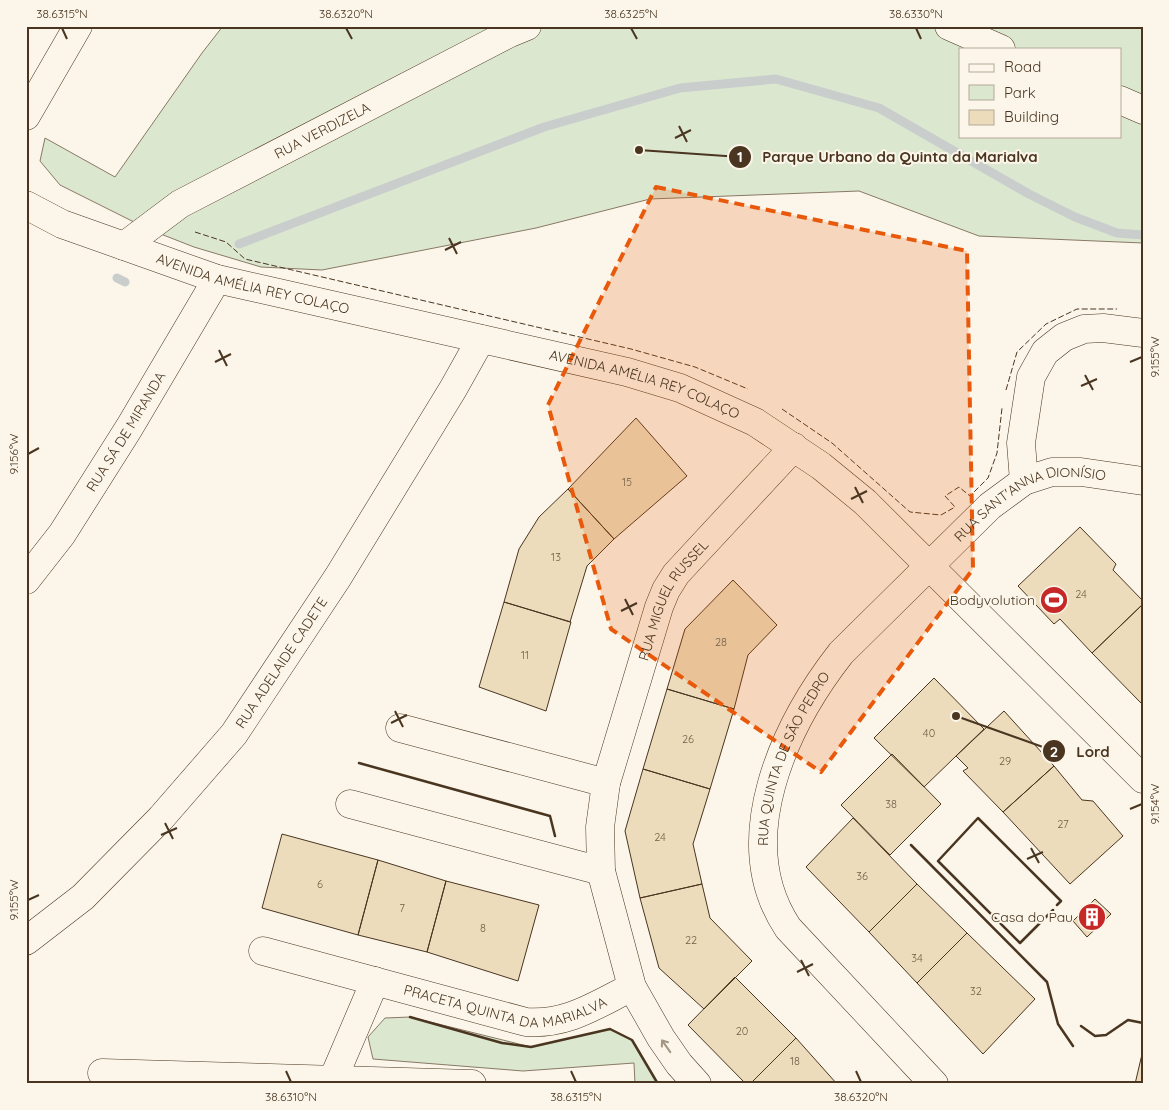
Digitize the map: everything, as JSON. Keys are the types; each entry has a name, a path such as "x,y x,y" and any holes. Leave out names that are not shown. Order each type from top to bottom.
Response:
{"street":[{"path":"26,116 78,26"},
{"name":"RUA VERDIZELA","path":"124,246 180,204 502,37 527,26"},
{"path":"948,26 999,48"},
{"path":"1122,101 1143,110"},
{"name":"AVENIDA AMÉLIA REY COLAÇO","path":"26,205 62,224 217,279 627,372 680,388 756,422 794,447 865,502 1143,780"},
{"name":"RUA SÁ DE MIRANDA","path":"26,580 62,534 124,436 217,279"},
{"path":"1024,481 1021,442 1031,377 1045,352 1064,337 1084,329 1104,328 1143,333"},
{"name":"RUA ADELAIDE CADETE","path":"26,941 84,897 161,818 234,734 338,577 453,389 481,339"},
{"name":"RUA MIGUEL RUSSEL","path":"697,1084 679,1064 661,1038 632,987 601,872 600,827 606,783 659,607 666,590 676,574 794,447"},
{"name":"RUA SANT'ANNA DIONÍSIO","path":"931,566 990,506 1024,481 1052,472 1071,472 1143,481"},
{"name":"RUA QUINTA DE SÃO PEDRO","path":"931,566 841,654 825,674 798,719 786,743 769,796 764,828 763,854 766,878 772,898 779,915 788,928 934,1084"},
{"path":"400,728 606,783"},
{"path":"350,804 601,872"},
{"name":"PRACETA QUINTA DA MARIALVA","path":"263,951 526,1022 541,1023 571,1017 632,987"},
{"path":"332,1082 375,981"},
{"path":"102,1073 332,1082 472,1084"}],"highlighted area":[{"path":"656,187 967,251 973,569 821,772 611,629 548,405"}],"green space":[{"path":"223,26 1143,26 1143,243 979,236 859,191 650,199 536,228 322,270 261,267 194,247 148,229 60,185 40,161 45,138 115,177"},
{"path":"410,1017 531,1047 610,1029 632,1040 658,1084 635,1084 634,1063 523,1071 373,1059 368,1037 385,1018"}],"building":[{"path":"636,418 687,476 614,539 568,489"},
{"path":"568,489 614,539 587,566 570,622 504,602 519,549 539,517"},
{"path":"1080,527 1116,564 1113,570 1143,601 1143,604 1092,653 1060,619 1054,624 1018,586"},
{"path":"733,580 777,625 748,655 734,709 667,689 685,629"},
{"path":"504,602 571,622 546,711 479,687"},
{"path":"1143,604 1143,702 1141,703 1092,653"},
{"path":"934,678 984,729 924,787 874,738"},
{"path":"667,689 734,709 710,789 643,769"},
{"path":"1004,711 1054,766 1003,812 963,771 968,768 956,756"},
{"path":"892,754 941,804 890,855 841,805"},
{"path":"1054,766 1082,800 1093,801 1123,836 1070,884 1003,812"},
{"path":"643,769 710,789 693,844 702,884 640,898 625,831"},
{"path":"853,818 917,884 869,932 806,867"},
{"path":"282,834 378,860 358,935 262,908"},
{"path":"378,860 446,881 427,952 358,935"},
{"path":"446,881 539,905 518,981 427,952"},
{"path":"702,884 710,918 752,961 704,1009 659,968 640,898"},
{"path":"917,884 967,933 917,983 869,932"},
{"name":"Casa do Pau","path":"1095,899 1111,914 1087,937 1073,921"},
{"path":"967,933 1035,999 983,1054 917,983"},
{"path":"735,977 796,1038 750,1084 746,1084 688,1025"},
{"path":"796,1038 837,1084 750,1084"},
{"path":"1143,1050 1143,1084 1135,1084"}],"waterway":[{"path":"239,244 544,127 680,88 776,79 879,108 1029,194 1075,217 1117,233 1143,235"},
{"path":"117,278 125,282"}],"fence":[{"path":"310,26 318,28 366,26"},
{"path":"195,232 226,242 245,259 631,349 695,367 748,389"},
{"path":"1006,390 1017,352 1046,324 1077,309 1117,309"},
{"path":"782,409 832,443 910,512 941,515 955,507 945,496 959,487 970,496 988,478 997,453 1002,408"}],"wall":[{"path":"359,763 550,816 555,836"},
{"path":"1053,910 1020,943 938,861 978,818 1061,901 1057,905"},
{"path":"911,845 1047,982 1058,1024 1073,1046"},
{"path":"410,1017 502,1043 531,1047 610,1029 632,1040 658,1084"},
{"path":"1081,1026 1095,1036 1106,1035 1128,1020 1143,1023"}],"place":[{"name":"Parque Urbano da Quinta da Marialva","path":"639,150"},
{"name":"Bodyvolution","path":"1054,600"},
{"name":"Lord","path":"956,716"},
{"name":"Casa do Pau","path":"1092,917"}]}
